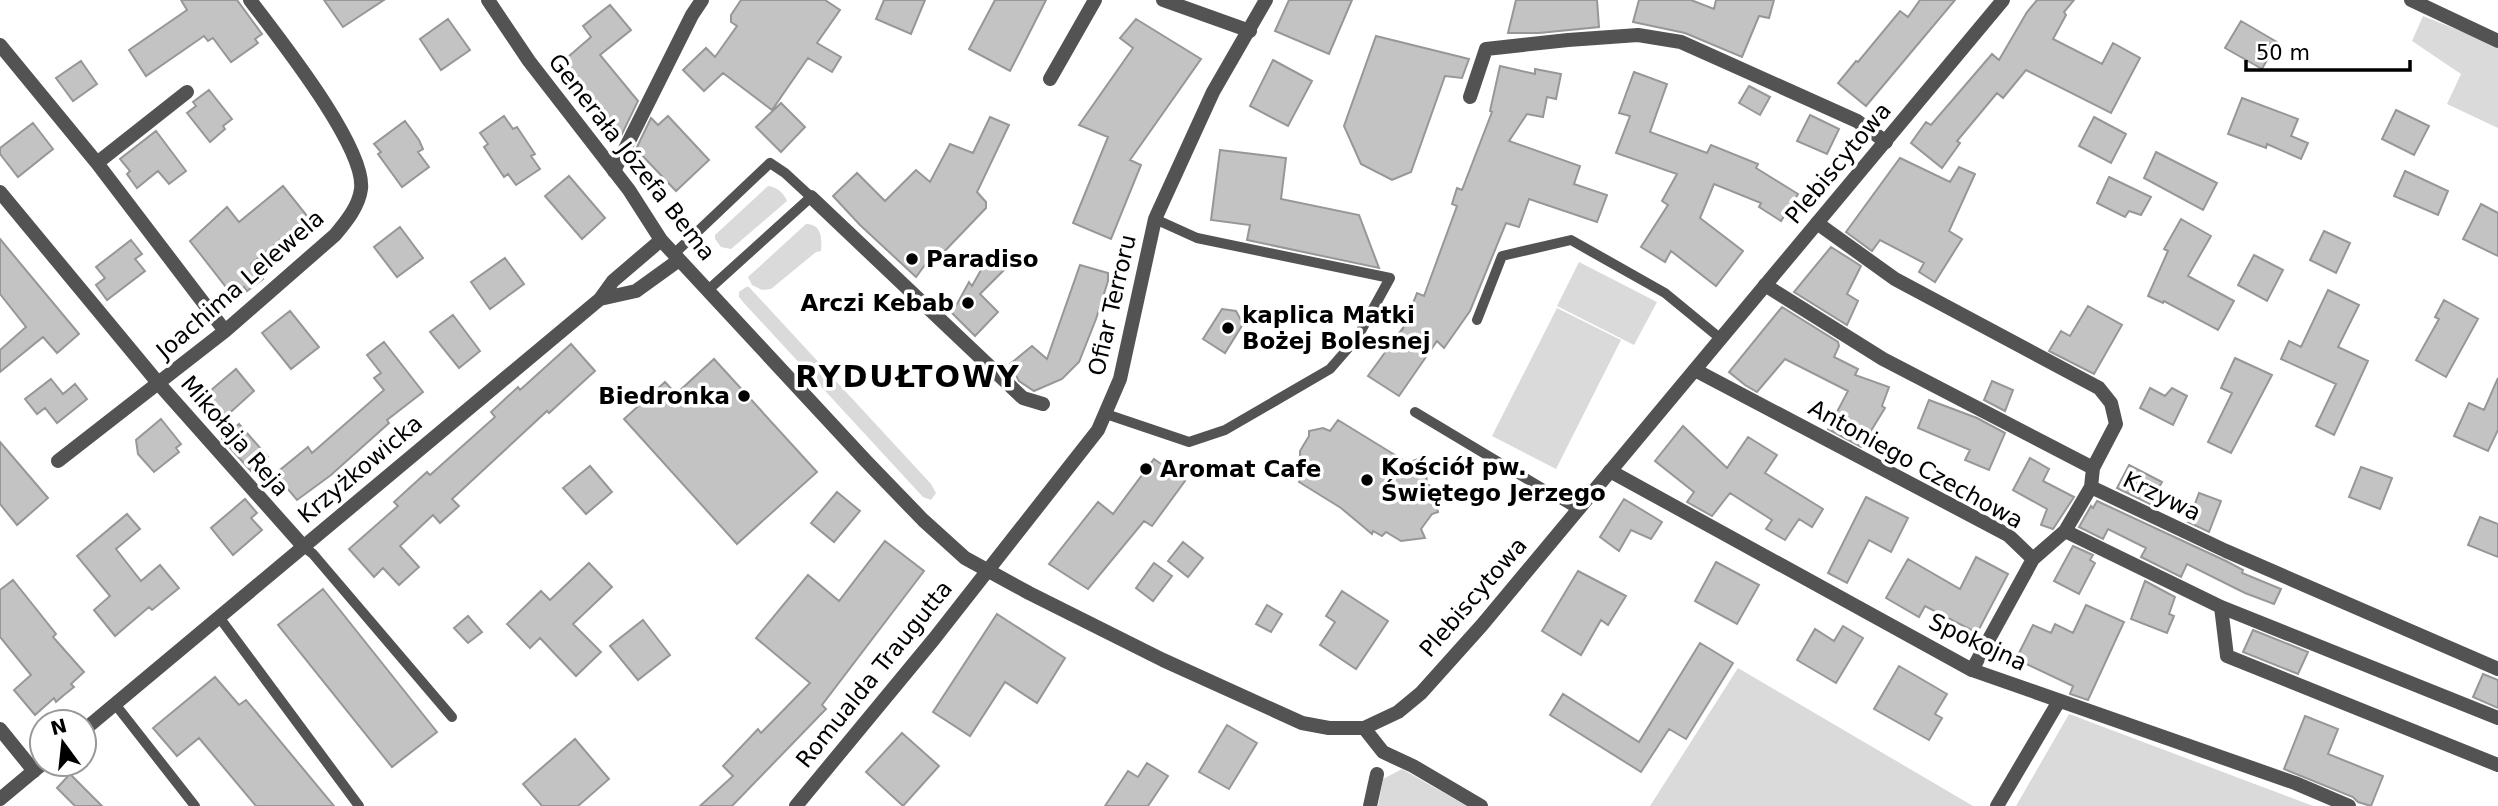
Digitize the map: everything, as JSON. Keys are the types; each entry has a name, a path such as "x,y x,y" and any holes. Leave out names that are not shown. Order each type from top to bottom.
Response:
{"street":[{"name":"Joachima Lelewela","path":"58,461 225,331 335,235 349,219 361,190 358,164 345,137 298,65 250,0"},
{"name":"Generała Józefa Bema","path":"488,0 529,61 614,171 661,240 913,510 965,558 987,570"},
{"path":"614,171 702,0"},
{"path":"1050,79 1095,0"},
{"path":"1163,0 1250,32"},
{"name":"Ofiar Terroru","path":"987,570 1076,460 1106,414 1120,379 1155,219 1213,92 1250,32 1266,0"},
{"path":"2410,0 2498,41"},
{"name":"Plebiscytowa","path":"987,570 1163,660 1302,723 1329,728 1364,728 1398,712 1421,693 1482,625 1886,142 1999,1"},
{"path":"1470,97 1486,49 1638,35 1681,42 1857,121 1886,142"},
{"path":"0,45 97,163 225,331"},
{"path":"97,163 187,92"},
{"name":"Mikołaja Reja","path":"0,192 159,384 303,546"},
{"path":"811,197 1023,398 1043,404"},
{"path":"1817,223 1895,279 2099,388 2111,403 2116,424 2093,468"},
{"name":"Krzyżkowicka","path":"98,719 600,299 613,281 661,240"},
{"path":"600,299 636,291 677,257"},
{"name":"Krzywa","path":"1765,285 1883,359 2093,468 2091,487 2226,551 2498,669"},
{"name":"Antoniego Czechowa","path":"1695,370 2008,535 2033,559 2065,531 2091,487"},
{"name":"Spokojna","path":"1610,471 1972,670 2283,779 2349,806"},
{"path":"2065,531 2221,607 2498,718"},
{"path":"1972,670 2033,559"},
{"name":"Romualda Traugutta","path":"796,806 934,639 987,570"},
{"path":"2221,607 2227,656 2498,765"},
{"path":"1997,806 2059,701"},
{"path":"1364,728 1383,752 1413,766 1481,806"},
{"path":"0,729 28,757"},
{"path":"1370,806 1377,774"},
{"path":"0,799 28,775"}],"lane":[{"path":"677,257 770,163 811,197 707,291"},
{"path":"1106,414 1189,442 1225,430 1330,369 1357,338 1390,278 1197,238 1155,219"},
{"path":"1477,320 1502,256 1571,240 1665,293 1721,338"},
{"path":"1415,412 1577,509"},
{"path":"303,546 313,554 452,717"},
{"path":"219,617 359,806"},
{"path":"116,704 195,806"}],"shaded area":[{"path":"2423,16 2498,46 2498,128 2447,104 2461,74 2412,41"},
{"path":"768,186 780,191 787,201 731,249 721,247 715,235"},
{"path":"806,224 818,229 821,251 816,252 771,289 762,290 752,285 748,277"},
{"path":"1579,262 1657,302 1634,345 1557,306"},
{"path":"749,287 931,484 936,493 931,500 923,497 743,302 739,292"},
{"path":"1557,308 1621,340 1556,469 1492,436"},
{"path":"1738,668 1973,806 1650,806"},
{"path":"2069,714 2313,806 2016,806"},
{"path":"1402,769 1467,806 1378,806 1383,779"}],"building":[{"path":"181,0 237,0 262,34 255,39 258,43 231,62 213,38 208,41 204,36 146,76 129,50 187,10"},
{"path":"324,0 384,0 343,27"},
{"path":"741,0 825,0 840,10 817,43 841,57 832,72 808,58 772,110 723,73 704,91 683,70 706,48 715,57 737,26 731,22 731,15"},
{"path":"884,0 925,0 911,34 876,19"},
{"path":"995,0 1046,0 1010,71 969,49"},
{"path":"1289,0 1352,0 1329,54 1275,31"},
{"path":"1516,0 1597,0 1599,27 1508,33"},
{"path":"1639,0 1691,0 1714,9 1716,0 1774,0 1769,18 1759,16 1742,57 1685,33 1633,22"},
{"path":"1920,0 1955,0 1866,106 1838,83 1900,11 1908,17"},
{"path":"2037,0 2074,0 2064,12 2066,15 2053,39 2102,64 2113,43 2140,58 2111,113 2026,70 2003,98 1997,93 1957,141 1960,143 1942,168 1911,143 1926,122 1931,125 1992,54 1999,60"},
{"path":"610,5 631,30 600,55 638,101 622,134 613,124 607,130 572,87 579,81 562,62 591,37 583,26"},
{"path":"448,19 470,50 441,70 420,39"},
{"path":"1136,19 1201,59 1130,160 1141,165 1111,239 1073,223 1108,137 1079,125 1133,48 1120,38"},
{"path":"2241,21 2277,42 2262,69 2225,48"},
{"path":"1376,36 1469,59 1462,78 1445,76 1411,172 1392,180 1361,164 1344,126"},
{"path":"1273,60 1312,81 1288,126 1250,106"},
{"path":"81,61 97,84 73,101 56,78"},
{"path":"1500,66 1535,74 1535,69 1561,74 1556,99 1547,97 1543,117 1527,114 1509,141 1580,166 1574,184 1607,195 1597,222 1529,199 1519,227 1506,223 1470,311 1444,348 1437,341 1399,396 1368,376 1402,331 1417,293 1424,296 1457,206 1452,204 1457,188 1462,190 1492,112 1490,111"},
{"path":"1634,72 1667,84 1650,132 1707,153 1711,145 1758,164 1756,168 1798,194 1781,221 1759,207 1761,203 1714,184 1700,218 1743,251 1716,286 1671,251 1665,262 1641,247 1668,205 1662,201 1677,174 1616,153 1630,116 1619,113"},
{"path":"1749,86 1770,97 1760,115 1739,103"},
{"path":"209,90 232,119 210,142 187,113 196,106 193,102"},
{"path":"2242,98 2298,119 2291,136 2308,143 2301,159 2267,144 2266,148 2228,134"},
{"path":"781,103 805,127 781,152 756,127"},
{"path":"2396,110 2429,126 2414,155 2382,139"},
{"path":"1810,115 1839,129 1827,154 1797,141"},
{"path":"504,116 513,129 517,127 535,154 531,156 540,169 516,185 508,174 504,177 484,147 488,144 480,133"},
{"path":"668,116 709,160 676,191 636,149 651,118 658,125"},
{"path":"990,117 1009,125 977,192 986,202 986,208 941,255 936,250 916,277 833,196 857,173 885,201 916,170 930,182 950,144 973,153"},
{"path":"2094,117 2126,134 2111,163 2079,146"},
{"path":"405,121 419,140 423,149 418,152 429,167 402,187 378,154 381,152 374,144"},
{"path":"33,123 53,149 18,177 0,154 0,148"},
{"path":"156,131 186,171 169,184 158,171 137,188 127,174 130,171 120,159"},
{"path":"1220,150 1286,158 1281,199 1359,215 1379,268 1247,240 1250,225 1211,220"},
{"path":"2156,152 2217,183 2203,210 2144,178"},
{"path":"1900,158 1950,182 1959,167 1975,174 1949,231 1962,239 1935,282 1919,272 1924,263 1880,240 1872,251 1846,232"},
{"path":"2405,171 2448,191 2438,215 2394,196"},
{"path":"569,176 605,218 582,239 545,196"},
{"path":"2109,177 2151,197 2141,215 2129,211 2125,217 2097,203"},
{"path":"283,186 308,217 251,264 263,279 247,291 244,287 233,296 190,241 227,207 239,222"},
{"path":"2481,204 2498,213 2498,256 2463,239"},
{"path":"2181,219 2211,236 2188,276 2234,301 2218,330 2164,301 2163,303 2148,296 2168,251 2164,249"},
{"path":"400,227 423,258 397,277 374,247"},
{"path":"2324,231 2350,243 2336,273 2310,260"},
{"path":"0,239 79,334 57,353 43,337 0,372 0,350 26,327 0,294"},
{"path":"131,240 142,254 135,259 145,271 107,300 96,285 105,278 96,267"},
{"path":"1831,247 1861,266 1847,294 1858,301 1847,325 1794,292"},
{"path":"990,254 1007,267 980,294 998,312 975,336 952,313 969,282 972,286"},
{"path":"2254,255 2283,270 2267,301 2238,285"},
{"path":"505,258 524,284 490,309 471,282"},
{"path":"1080,265 1108,273 1096,319 1079,362 1062,379 1034,391 1019,381 1010,364 1032,346 1047,359"},
{"path":"2328,290 2359,305 2338,347 2368,361 2334,435 2316,426 2336,384 2281,359 2289,341 2301,347"},
{"path":"2444,300 2478,319 2446,377 2416,360 2439,319 2435,317"},
{"path":"2088,306 2122,325 2094,374 2049,351 2061,331 2070,336"},
{"path":"1782,307 1838,342 1834,357 1858,369 1855,375 1889,387 1882,406 1885,408 1861,447 1828,429 1848,391 1785,359 1757,392 1729,372"},
{"name":"kaplica Matki Bożej Bolesnej","path":"1222,309 1236,311 1243,324 1225,353 1203,339"},
{"path":"290,311 319,347 291,369 262,333"},
{"path":"453,315 480,351 459,368 430,332"},
{"path":"384,342 423,392 387,420 389,423 331,475 297,500 275,474 308,447 312,453 384,390 374,378 381,373 367,355"},
{"path":"571,344 595,371 549,413 547,411 452,499 459,506 440,523 433,515 400,546 419,567 399,585 383,568 374,577 349,549 398,506 394,502 427,472 430,475 495,417 491,412 518,387 520,390"},
{"path":"2235,358 2272,375 2231,453 2208,442 2232,393 2221,388"},
{"path":"714,359 817,472 737,544 624,419 665,382 676,394"},
{"path":"236,369 254,391 224,418 204,396"},
{"path":"2498,378 2498,430 2488,451 2454,436 2469,403 2484,410"},
{"path":"51,379 63,394 75,384 87,399 57,423 45,408 37,414 25,399"},
{"path":"1992,381 2013,390 2005,411 1984,400"},
{"path":"2150,388 2165,396 2172,388 2187,396 2173,425 2140,408"},
{"path":"1929,400 1977,418 2005,433 1989,470 1965,460 1970,450 1918,428"},
{"path":"161,419 181,444 176,448 179,452 154,472 138,454 136,440"},
{"name":"Kościół pw. Świętego Jerzego","path":"1338,420 1408,463 1420,458 1426,472 1427,484 1436,489 1438,499 1438,512 1432,514 1421,529 1425,538 1401,541 1386,532 1382,536 1373,531 1372,534 1341,508 1299,482 1306,469 1296,462 1309,431 1323,428 1330,431"},
{"path":"239,424 268,457 251,471 222,439"},
{"path":"1683,426 1727,468 1748,437 1777,455 1765,473 1823,509 1812,527 1799,519 1785,540 1766,529 1772,520 1730,493 1712,516 1687,502 1694,492 1655,461"},
{"path":"0,442 48,498 17,525 0,504"},
{"path":"2030,458 2049,469 2043,481 2074,497 2053,529 2041,525 2047,509 2013,490"},
{"path":"1154,459 1185,481 1152,526 1144,521 1088,589 1049,564 1098,502 1113,514"},
{"path":"2129,465 2162,482 2150,504 2117,488"},
{"path":"590,466 612,492 586,514 563,488"},
{"path":"2361,467 2392,478 2380,509 2349,497"},
{"path":"837,492 860,511 834,542 811,523"},
{"path":"2199,493 2221,501 2209,532 2188,522"},
{"path":"1866,497 1908,518 1891,552 1869,540 1847,583 1828,573"},
{"path":"245,499 257,513 251,518 262,530 233,555 211,528"},
{"path":"1624,499 1662,522 1651,539 1631,530 1619,551 1600,537"},
{"path":"2097,501 2226,561 2243,570 2242,573 2281,589 2274,604 2245,593 2187,564 2181,577 2141,557 2146,548 2108,529 2103,539 2079,527"},
{"path":"127,514 140,529 116,549 141,581 160,565 179,588 152,610 149,607 115,636 94,610 110,596 77,556"},
{"path":"2480,517 2498,524 2498,557 2468,545"},
{"path":"885,541 924,571 822,705 826,709 732,806 700,806 733,776 723,766 758,729 761,733 810,683 756,638 808,575 839,601"},
{"path":"1183,542 1203,558 1188,577 1168,561"},
{"path":"2073,546 2093,555 2090,560 2095,563 2079,594 2054,581"},
{"path":"1976,557 2008,574 1977,633 1925,606 1919,617 1886,598 1908,559 1960,589"},
{"path":"1716,562 1759,585 1737,624 1695,601"},
{"path":"589,563 612,587 573,624 601,652 576,676 540,638 530,648 507,624 541,591 550,600"},
{"path":"1154,563 1172,576 1153,601 1136,588"},
{"path":"1578,571 1626,596 1608,625 1601,620 1581,655 1542,631"},
{"path":"13,580 56,634 53,637 84,672 71,684 74,687 56,702 54,698 43,708 29,708 14,690 31,675 0,637 0,590"},
{"path":"2145,581 2175,597 2169,614 2174,616 2167,633 2131,619"},
{"path":"323,589 437,732 392,767 278,625"},
{"path":"1342,591 1388,621 1356,669 1320,645 1335,622 1326,616"},
{"path":"1267,605 1282,614 1271,632 1256,624"},
{"path":"2086,605 2124,622 2088,700 2070,694 2073,686 2016,659 2033,625 2051,633 2055,624 2073,633"},
{"path":"997,614 1065,658 1037,703 1005,682 970,736 933,712"},
{"path":"468,616 482,632 468,643 454,628"},
{"path":"643,620 670,655 638,680 610,646"},
{"path":"1843,626 1863,638 1836,683 1797,660 1815,629 1834,641"},
{"path":"2253,630 2308,652 2298,674 2243,652"},
{"path":"1700,643 1733,663 1686,739 1669,729 1641,772 1550,715 1563,694 1639,742"},
{"path":"1899,666 1947,694 1935,714 1942,718 1929,740 1874,709"},
{"path":"2483,674 2498,680 2498,708 2473,697"},
{"path":"215,677 239,705 246,700 334,806 256,806 199,738 177,756 153,728"},
{"path":"2305,716 2338,729 2328,754 2383,776 2371,806 2284,769"},
{"path":"1227,725 1257,743 1229,789 1199,772"},
{"path":"902,733 939,766 903,806 866,772"},
{"path":"575,739 609,779 578,806 542,806 523,784"},
{"path":"1147,763 1168,776 1148,806 1105,806 1128,771 1138,777"},
{"path":"66,778 74,778 102,806 75,806 57,788"}],"place":[{"name":"Paradiso","path":"912,259"},
{"name":"Arczi Kebab","path":"968,303"},
{"name":"kaplica Matki Bożej Bolesnej","path":"1228,328"},
{"name":"Biedronka","path":"744,396"},
{"name":"Aromat Cafe","path":"1146,469"},
{"name":"Kościół pw. Świętego Jerzego","path":"1367,480"}],"district":[{"name":"RYDUŁTOWY","path":"908,376"}]}
